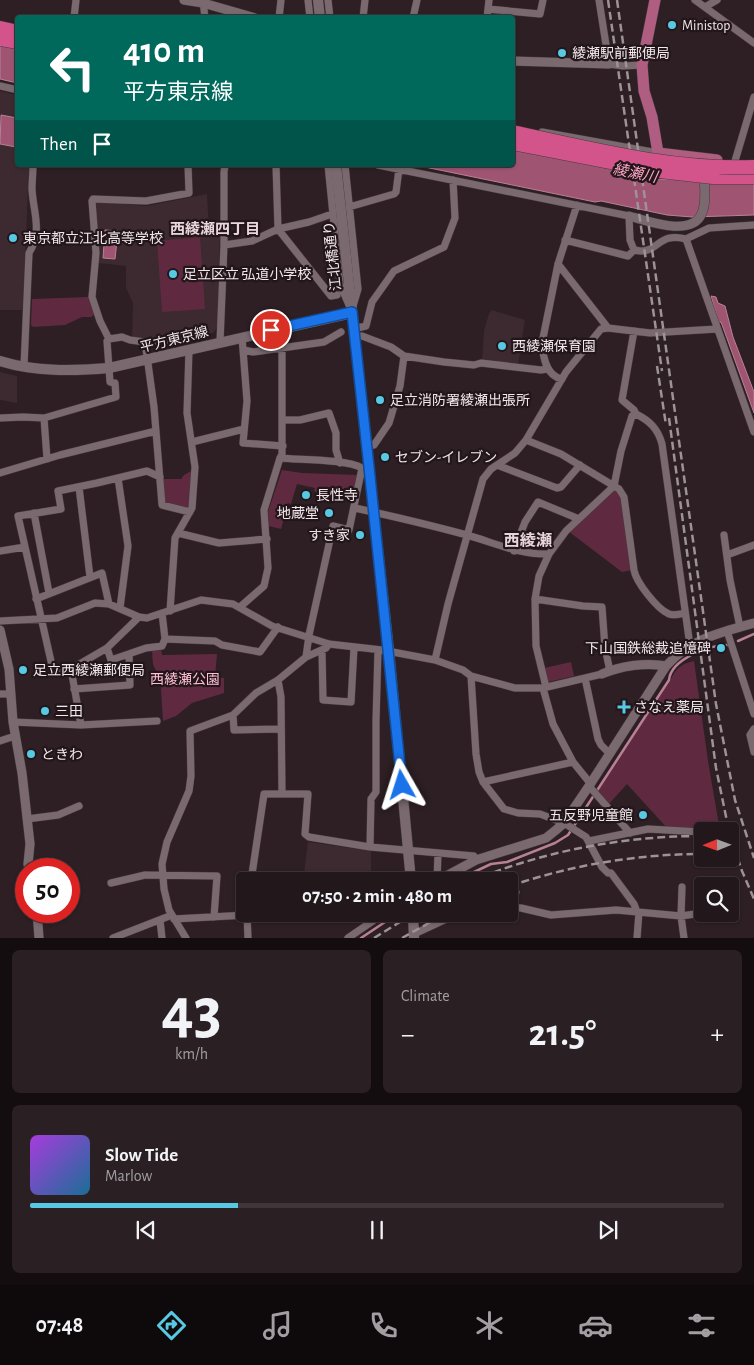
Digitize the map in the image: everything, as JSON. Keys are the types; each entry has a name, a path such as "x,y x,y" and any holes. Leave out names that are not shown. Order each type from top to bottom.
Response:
{"highway":[{"path":"0,28 15,31"},
{"path":"0,39 15,42"},
{"path":"515,133 659,161 713,167 754,167"},
{"path":"515,144 651,170 713,177 754,178"}],"main road":[{"path":"318,0 320,15"},
{"path":"655,0 642,65 644,91 652,117 658,153 704,159 754,160"},
{"name":"江北橋通り","path":"332,167 352,312 357,333 367,446 366,468 374,512 383,650 410,872"},
{"name":"平方東京線","path":"0,360 24,366 68,370 109,368 352,312"},
{"path":"413,922 414,936"}],"street":[{"path":"74,15 76,0"},
{"path":"184,0 203,2 245,15"},
{"path":"279,15 281,0"},
{"path":"308,0 310,15"},
{"path":"328,0 330,15"},
{"path":"364,15 366,0"},
{"path":"414,15 417,0"},
{"path":"487,15 489,0"},
{"path":"488,9 540,14 542,0"},
{"path":"599,0 609,64"},
{"path":"695,0 754,43"},
{"path":"705,6 716,0"},
{"path":"203,2 205,15"},
{"path":"0,22 15,24"},
{"path":"515,61 623,66 642,65"},
{"path":"0,86 15,89"},
{"path":"735,161 754,97"},
{"path":"515,127 658,153"},
{"path":"590,141 588,152 593,154 704,172 754,173"},
{"path":"24,366 29,253 34,245 37,218 32,189 33,167"},
{"path":"0,418 44,418 116,397 115,383 110,382 107,342 109,339 100,321 92,297 96,253 92,201 93,199 146,201 189,193 188,167"},
{"path":"220,342 225,167"},
{"path":"276,167 278,229 331,296 336,295"},
{"path":"332,167 332,214 340,284 352,312"},
{"path":"344,167 358,289 352,312"},
{"path":"388,167 674,226 685,226 694,222 701,215 704,207 704,172"},
{"path":"349,207 394,194 396,192 399,169"},
{"path":"454,180 455,218 444,247 394,271 372,302 366,326 357,333 391,347 404,356 474,365 481,363 541,370 547,369"},
{"path":"562,379 556,378 547,369 542,344 558,264 577,205"},
{"path":"224,245 252,241 278,229 309,222 332,214"},
{"path":"629,216 630,240 634,250"},
{"path":"634,250 641,252 648,250 668,237 677,236 686,239 709,228 754,225"},
{"path":"686,239 754,432"},
{"path":"565,240 628,256 634,250"},
{"path":"558,264 608,328"},
{"path":"435,660 448,604 483,479 491,469 515,453 526,440 562,379 601,329 608,328 650,333 717,329"},
{"path":"634,331 622,400 659,433 690,646"},
{"path":"244,350 253,352 324,342 341,332"},
{"path":"109,339 122,337 145,342 178,339 188,335"},
{"path":"242,337 247,401 243,443 283,446"},
{"path":"145,342 156,431 162,506 190,512"},
{"path":"240,607 264,586 268,568 264,510 283,446 282,348"},
{"path":"107,648 111,660 146,648 162,646 165,639 166,612 176,538 192,508 195,467 187,413 189,350"},
{"path":"367,446 374,445 389,424 400,386 404,356"},
{"path":"283,420 300,420 329,413 336,433 336,450 340,463"},
{"path":"630,833 573,762 553,724 536,646 535,599 539,576 550,554 566,531 614,486 621,451 632,416 636,414"},
{"path":"44,418 47,459"},
{"path":"192,442 244,429"},
{"path":"0,473 156,431"},
{"path":"526,440 561,454 619,489 624,497 637,581 668,614 685,613"},
{"path":"280,458 340,463 366,468 349,530 333,526 306,657"},
{"path":"497,465 557,488 561,488 580,466"},
{"path":"139,617 107,648 71,669 53,670 18,516 61,509 58,490 147,471 160,476"},
{"path":"118,478 128,546 120,608"},
{"path":"79,487 90,577"},
{"path":"514,551 525,522 538,502 579,519"},
{"path":"355,508 468,536 514,551 550,554"},
{"path":"34,514 49,593"},
{"path":"178,534 219,543 266,539"},
{"path":"724,535 730,580 740,627"},
{"path":"727,556 754,545"},
{"path":"0,551 25,546"},
{"path":"36,599 102,572 109,604"},
{"path":"535,599 602,607 606,672"},
{"path":"0,621 57,618 95,603 109,604 139,617 147,618 201,600 233,604 278,627 329,644 383,650 435,660 463,670 471,676 515,688 544,688 606,672 655,664 666,666"},
{"path":"454,872 476,860 546,838 564,823 666,666 677,655 702,639 754,623"},
{"path":"165,639 215,641 222,645 260,652 278,627"},
{"path":"0,630 9,669 13,722 28,819 29,858"},
{"path":"727,631 754,714"},
{"path":"186,938 173,917 164,889 162,864 167,842 189,791 191,776 190,732 233,715 256,693 278,680 306,657 322,650 329,644"},
{"path":"322,650 323,700 352,702 354,648"},
{"path":"370,847 371,799 376,792 376,722 383,650"},
{"path":"74,690 130,685 129,654"},
{"path":"71,669 81,725"},
{"path":"471,676 476,754 483,782 504,809 518,813 540,814 564,823 586,837 602,867 608,873 611,873 634,904 638,912 637,938"},
{"path":"585,678 598,739 610,754"},
{"path":"278,680 281,697 282,794"},
{"path":"0,694 10,694"},
{"path":"233,715 234,730 281,728"},
{"path":"13,722 81,725 157,721"},
{"path":"754,730 750,735 754,752"},
{"path":"0,742 15,736"},
{"path":"483,782 573,762"},
{"path":"252,872 264,794 308,794 305,834 309,837 370,847 474,856 476,860"},
{"path":"28,819 58,815 79,806"},
{"path":"589,841 648,829 694,832"},
{"path":"437,872 438,853"},
{"path":"111,883 145,875 216,876 214,917"},
{"path":"682,887 681,916 684,938"},
{"path":"518,908 551,915 616,910 681,916 694,914"},
{"path":"113,938 173,917 236,915"},
{"path":"160,920 162,938"},
{"path":"248,922 248,938"},
{"path":"348,938 371,922"},
{"path":"414,936 441,922"},
{"path":"38,923 39,938"}],"shaded area":[{"path":"0,44 15,47 15,83 0,79"},
{"name":"東京都立江北高等学校","path":"0,91 15,95 15,167 29,167 23,310 0,310"},
{"path":"1,115 15,118 15,147 0,144"},
{"path":"515,148 655,179 754,181 754,215 692,217 667,215 601,201 595,202 425,167 515,167"},
{"name":"足立区立 弘道小学校","path":"207,194 209,231 220,231 218,327 213,333 148,339 132,338 133,303 126,288 126,266 98,263 100,231 97,230 96,204 100,202 147,206"},
{"path":"105,230 118,231 115,259 103,258"},
{"path":"711,296 716,297 718,303 725,306 733,337 754,392 754,413 721,322 719,323"},
{"name":"西綾瀬保育園","path":"492,310 525,320 518,366 482,362 484,331 489,313"},
{"path":"0,372 17,376 17,403 0,400"},
{"path":"308,842 371,851 371,872 304,872"}],"green space":[{"path":"200,237 205,309 162,312 157,241"},
{"path":"88,297 94,315 91,317 82,317 65,325 33,327 31,325 32,299"},
{"path":"193,470 189,511 162,505 162,479 181,479"},
{"path":"282,470 302,473 357,475 353,500 316,494 315,488 297,484 291,504 288,503 281,529 269,526 268,512"},
{"path":"616,489 623,498 632,570 622,572 568,531"},
{"name":"西綾瀬公園","path":"161,648 162,655 217,654 215,677 224,678 224,693 192,703 176,716 163,721 160,673 154,666 152,649"},
{"path":"694,661 718,822 694,822 694,830 668,829 627,784 608,805 596,792 674,673 679,667"},
{"path":"571,662 574,676 548,682 544,668"}],"waterway":[{"path":"738,641 754,634"},
{"path":"474,872 491,864 507,862 555,843 568,835 669,680 671,672 676,666 692,655 711,648 728,645"},
{"path":"361,938 385,922"}],"railway":[{"path":"608,0 662,371"},
{"path":"617,0 716,704 735,800 754,858"},
{"path":"657,366 666,425"},
{"path":"669,418 716,768 727,822"},
{"path":"494,872 527,861 584,847 643,839 694,836"},
{"path":"518,884 557,872 605,862 653,856 694,854"},
{"path":"739,862 754,899"},
{"path":"374,938 400,922"},
{"path":"402,938 431,922"}],"place":[{"name":"Ministop","path":"672,25"},
{"name":"綾瀬駅前郵便局","path":"562,53"},
{"name":"東京都立江北高等学校","path":"13,238"},
{"name":"足立区立 弘道小学校","path":"173,274"},
{"name":"西綾瀬保育園","path":"502,346"},
{"name":"足立消防署綾瀬出張所","path":"380,400"},
{"name":"セブン-イレブン","path":"385,457"},
{"name":"長性寺","path":"306,495"},
{"name":"地蔵堂","path":"329,513"},
{"name":"すき家","path":"360,535"},
{"name":"下山国鉄総裁追憶碑","path":"721,648"},
{"name":"足立西綾瀬郵便局","path":"23,670"},
{"name":"さなえ薬局","path":"624,707"},
{"name":"三田","path":"45,711"},
{"name":"ときわ","path":"31,754"},
{"name":"五反野児童館","path":"643,815"}],"district":[{"name":"西綾瀬四丁目","path":"215,229"},
{"name":"西綾瀬","path":"528,540"}],"route":[{"path":"271,330 352,312 402,785"}],"water label":[{"name":"綾瀬川","path":"635,173"}]}
